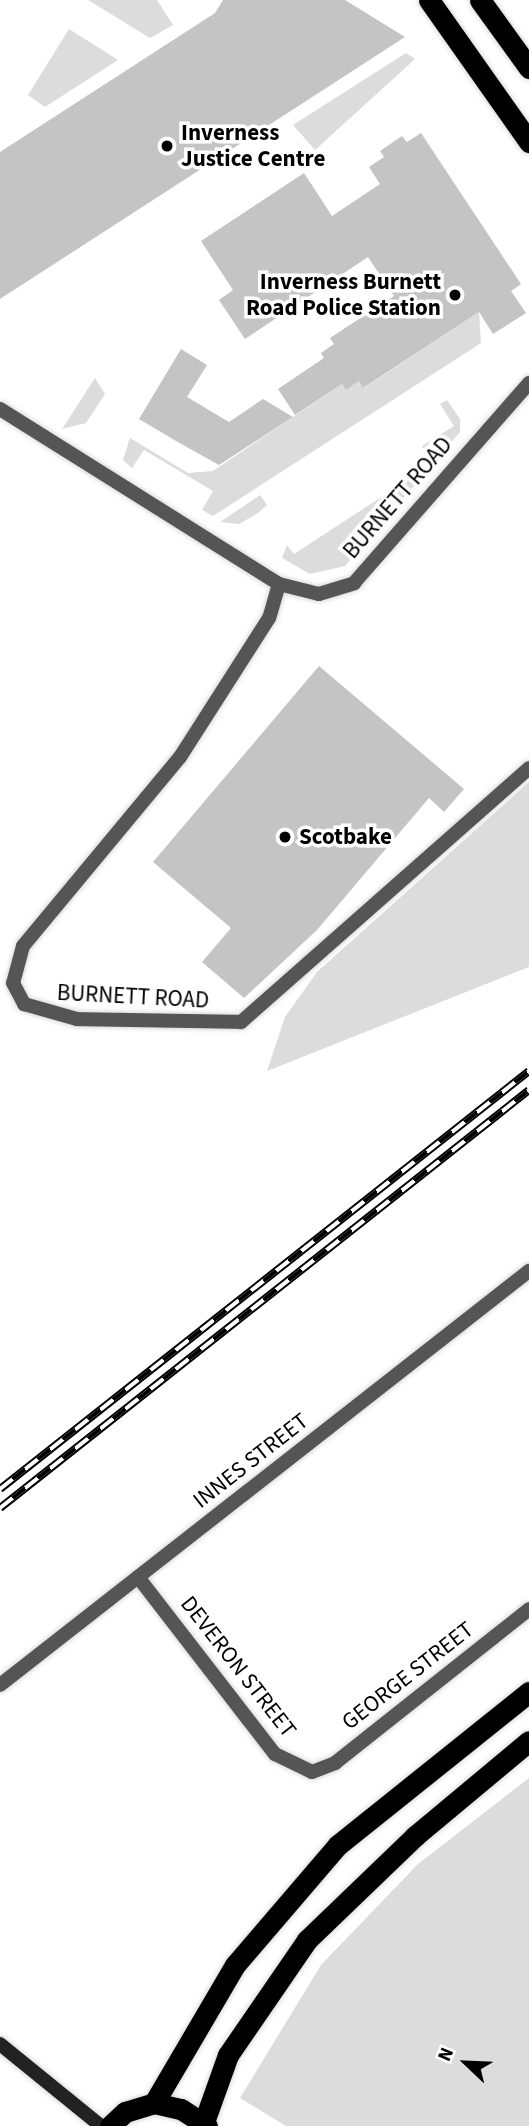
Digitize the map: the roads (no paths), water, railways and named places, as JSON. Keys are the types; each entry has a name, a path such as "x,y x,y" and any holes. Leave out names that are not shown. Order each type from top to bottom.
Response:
{"highway":[{"path":"429,0 529,142"},
{"path":"480,0 529,68"},
{"path":"154,2103 235,1965 338,1845 529,1692"},
{"path":"110,2126 125,2112 154,2103 205,2124 228,2055 307,1940 415,1836 529,1741"}],"street":[{"name":"BURNETT ROAD","path":"0,409 279,584 319,594 354,583 529,383"},
{"name":"BURNETT ROAD","path":"279,584 269,618 180,757 23,946 13,983 24,1004 77,1020 241,1022 529,768"},
{"name":"INNES STREET","path":"0,1685 529,1271"},
{"name":"DEVERON STREET","path":"138,1577 275,1754 312,1772"},
{"name":"GEORGE STREET","path":"312,1772 335,1763 529,1609"},
{"path":"0,2044 101,2126"}],"railway":[{"path":"0,1489 529,1071"},
{"path":"0,1508 529,1090"}],"place":[{"name":"Inverness Justice Centre","path":"167,146"},
{"name":"Inverness Burnett Road Police Station","path":"455,295"},
{"name":"Scotbake","path":"285,837"}]}
